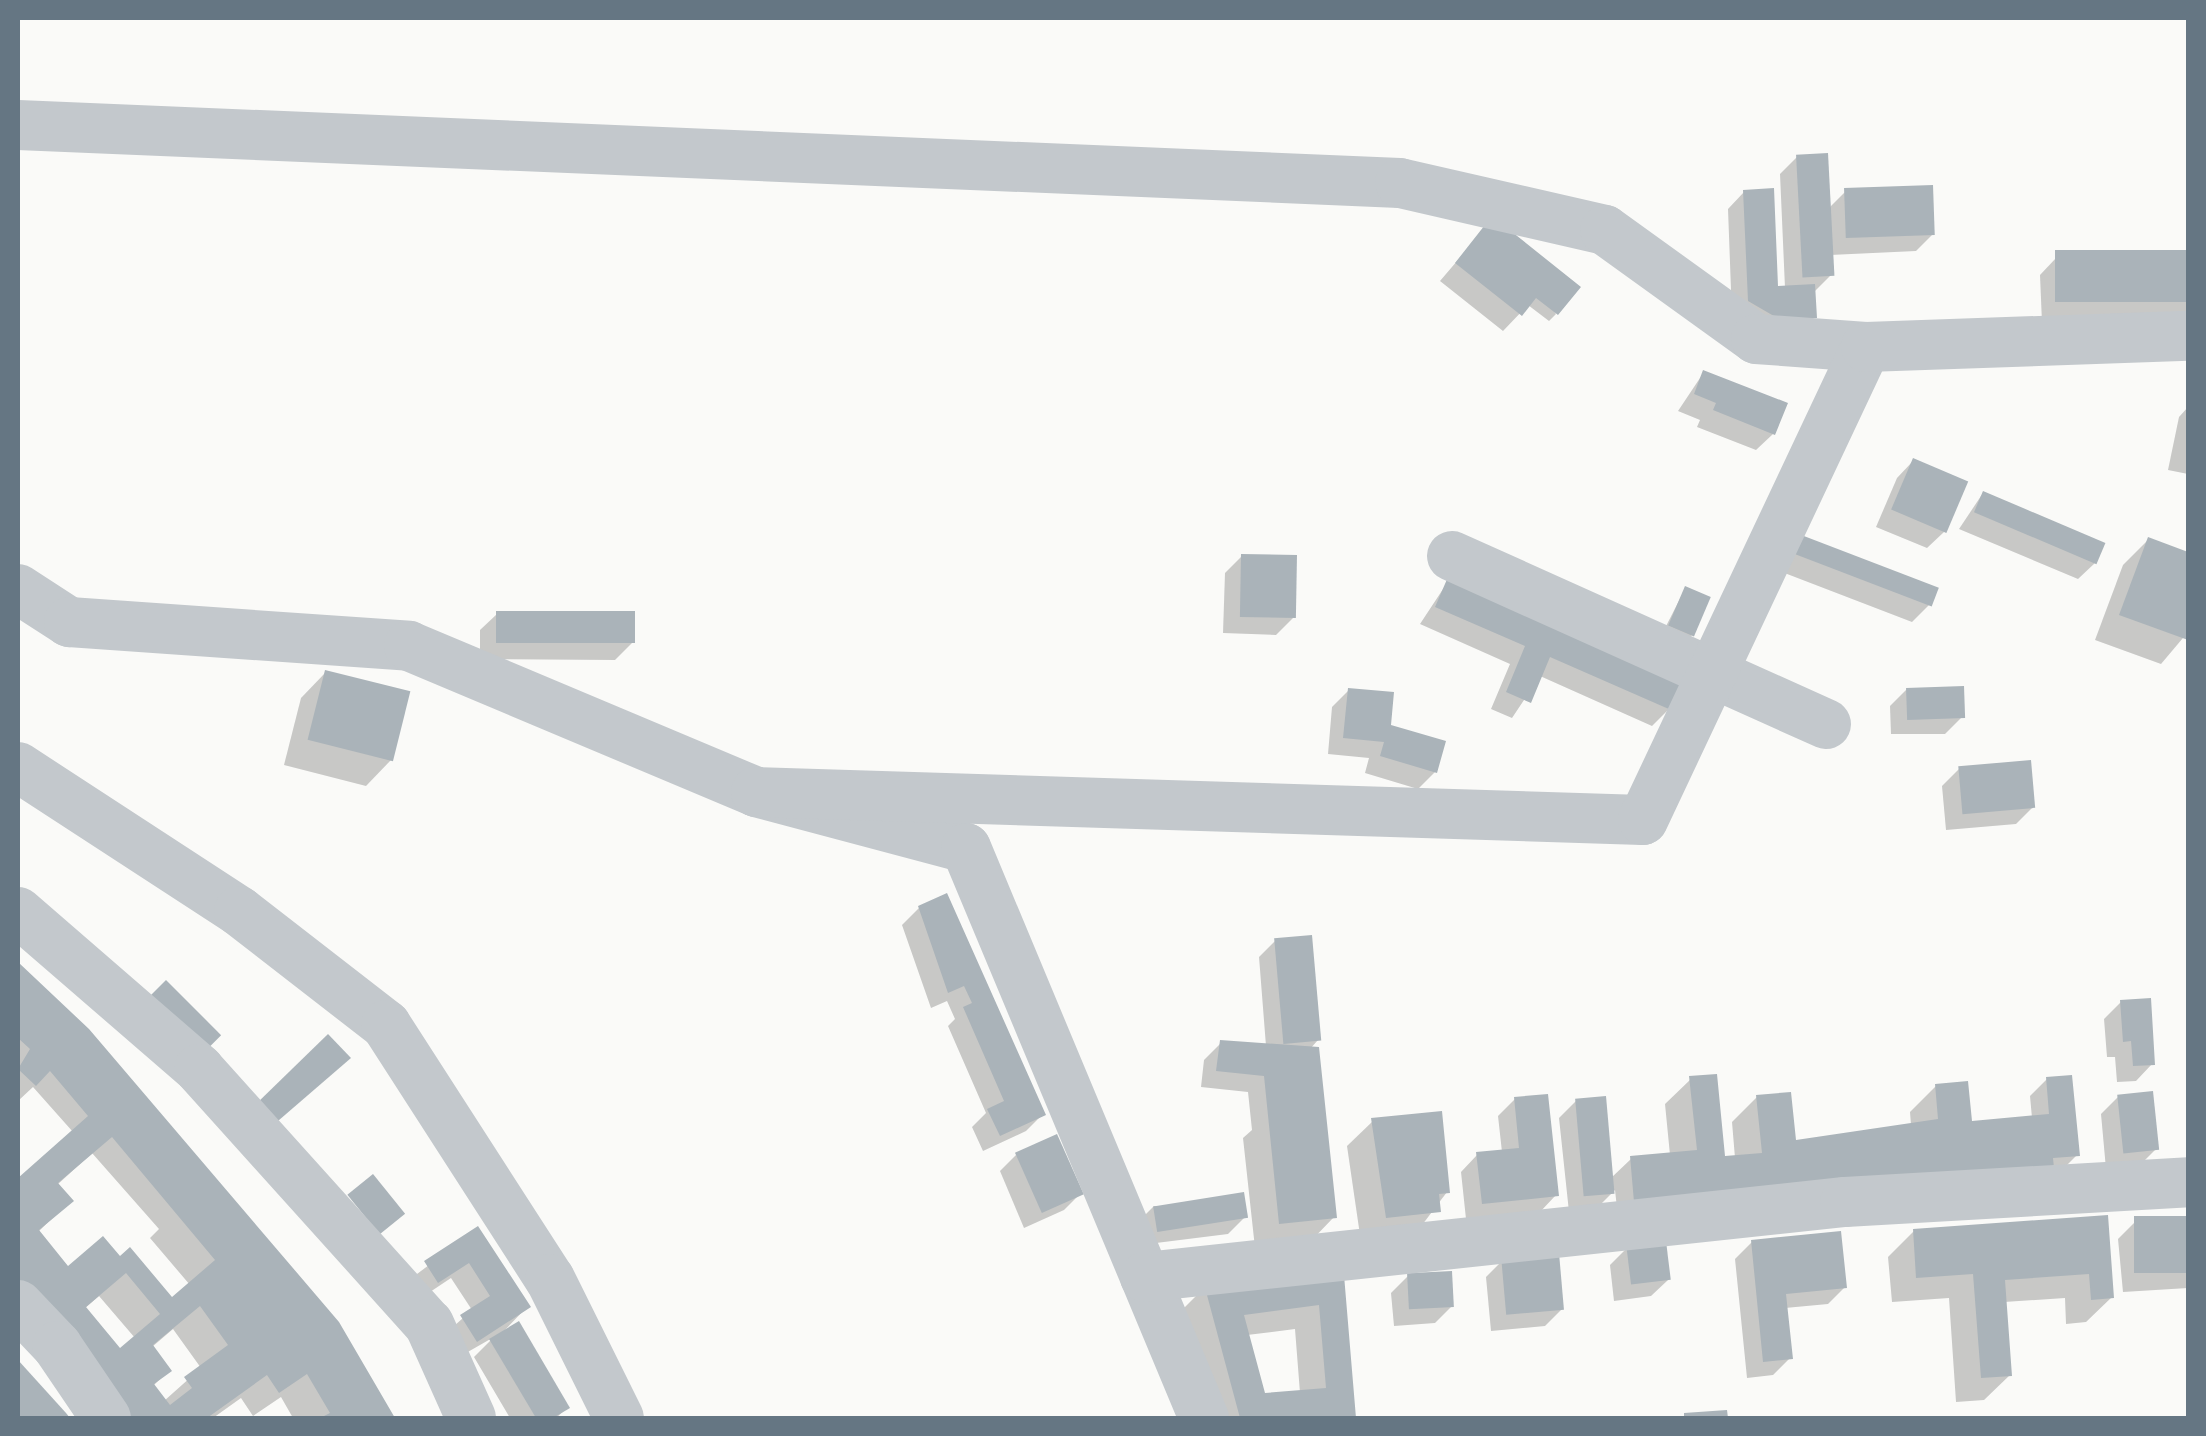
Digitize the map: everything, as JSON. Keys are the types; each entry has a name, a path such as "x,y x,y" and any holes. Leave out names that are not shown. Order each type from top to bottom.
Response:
{"street":[{"path":"18,125 1400,183 1606,230 1756,339 1866,347 2188,336"},
{"path":"756,792 1642,820 1866,347"},
{"path":"1452,556 1826,724"},
{"path":"18,589 69,622 409,646 756,792 966,848 1204,1418"},
{"path":"18,766 239,911 386,1025 550,1280 619,1418"},
{"path":"18,912 199,1069 429,1324 471,1418"},
{"path":"1145,1277 1845,1202 2188,1182"},
{"path":"18,1305 56,1346 106,1418"}],"building":[{"path":"1828,153 1834,276 1802,278 1796,155"},
{"path":"1933,185 1935,235 1846,238 1844,188"},
{"path":"1774,188 1778,286 1815,284 1817,318 1779,319 1748,301 1743,190"},
{"path":"1492,216 1581,287 1558,315 1536,298 1522,316 1455,263"},
{"path":"2055,250 2188,250 2188,302 2055,302"},
{"path":"1703,370 1788,403 1775,435 1713,410 1716,403 1694,394"},
{"path":"1913,458 1968,481 1946,533 1891,510"},
{"path":"1983,491 2105,543 2096,564 1974,512"},
{"path":"1796,533 1939,588 1932,607 1789,552"},
{"path":"2148,537 2188,552 2188,640 2119,615"},
{"path":"1241,554 1297,555 1296,618 1240,617"},
{"path":"1448,577 1684,681 1671,710 1550,657 1531,703 1506,692 1525,646 1435,607"},
{"path":"1685,586 1711,597 1694,637 1668,626"},
{"path":"496,611 635,611 635,643 496,643"},
{"path":"325,670 410,691 393,761 308,740"},
{"path":"1964,686 1965,718 1907,720 1906,688"},
{"path":"1348,688 1394,692 1391,725 1446,741 1437,773 1380,756 1384,742 1343,738"},
{"path":"2031,760 2035,808 1962,814 1958,766"},
{"path":"947,893 1046,1115 1000,1136 987,1109 1004,1101 963,1007 972,1003 964,986 948,993 918,906"},
{"path":"1312,935 1321,1041 1283,1044 1274,938"},
{"path":"18,962 89,1029 339,1322 395,1418 320,1418 330,1413 307,1374 279,1393 267,1375 207,1418 132,1418 18,1284 18,1178 88,1116 50,1071 36,1086 18,1069 30,1049 18,1038","holes":["112,1137 215,1260 172,1297 130,1247 120,1256 103,1236 68,1266 39,1230 74,1201 58,1183","126,1273 160,1314 120,1348 86,1307","200,1306 228,1345 184,1377 192,1388 170,1405 154,1384 172,1371 153,1345"]},
{"path":"166,980 221,1035 201,1056 145,1001"},
{"path":"2151,998 2155,1065 2133,1066 2131,1041 2123,1042 2120,1000"},
{"path":"328,1034 351,1058 271,1127 252,1108"},
{"path":"1220,1040 1319,1047 1337,1218 1279,1224 1264,1076 1216,1071"},
{"path":"1717,1074 1725,1156 1762,1153 1756,1095 1791,1092 1796,1140 1938,1119 1935,1084 1968,1081 1972,1121 2049,1114 2046,1077 2072,1075 2080,1156 2053,1158 2054,1168 1634,1202 1630,1156 1697,1150 1689,1076"},
{"path":"2153,1091 2159,1150 2123,1153 2117,1095"},
{"path":"1548,1094 1559,1196 1482,1204 1476,1152 1519,1148 1514,1097"},
{"path":"1606,1096 1615,1194 1584,1196 1575,1099"},
{"path":"1442,1111 1450,1193 1439,1194 1441,1212 1386,1218 1371,1118"},
{"path":"1057,1134 1084,1194 1042,1213 1015,1153"},
{"path":"373,1174 405,1214 379,1234 347,1195"},
{"path":"1244,1192 1248,1218 1157,1232 1153,1206"},
{"path":"2108,1215 2114,1298 2091,1300 2089,1274 2005,1280 2012,1376 1981,1378 1973,1274 1916,1278 1913,1229"},
{"path":"2134,1216 2188,1216 2188,1273 2134,1273"},
{"path":"478,1226 531,1307 477,1342 460,1315 490,1296 469,1263 438,1283 424,1261"},
{"path":"1841,1231 1847,1288 1786,1294 1793,1359 1763,1362 1751,1240"},
{"path":"1666,1241 1671,1280 1631,1285 1626,1246"},
{"path":"1559,1253 1564,1310 1506,1315 1501,1258"},
{"path":"1452,1271 1454,1307 1409,1309 1407,1273"},
{"path":"1344,1275 1356,1418 1240,1418 1204,1284","holes":["1319,1305 1326,1388 1265,1393 1244,1315"]},
{"path":"519,1321 570,1408 553,1418 536,1418 489,1339"},
{"path":"18,1360 66,1413 70,1418 18,1418"},
{"path":"1727,1410 1728,1418 1684,1418 1684,1413"}]}
